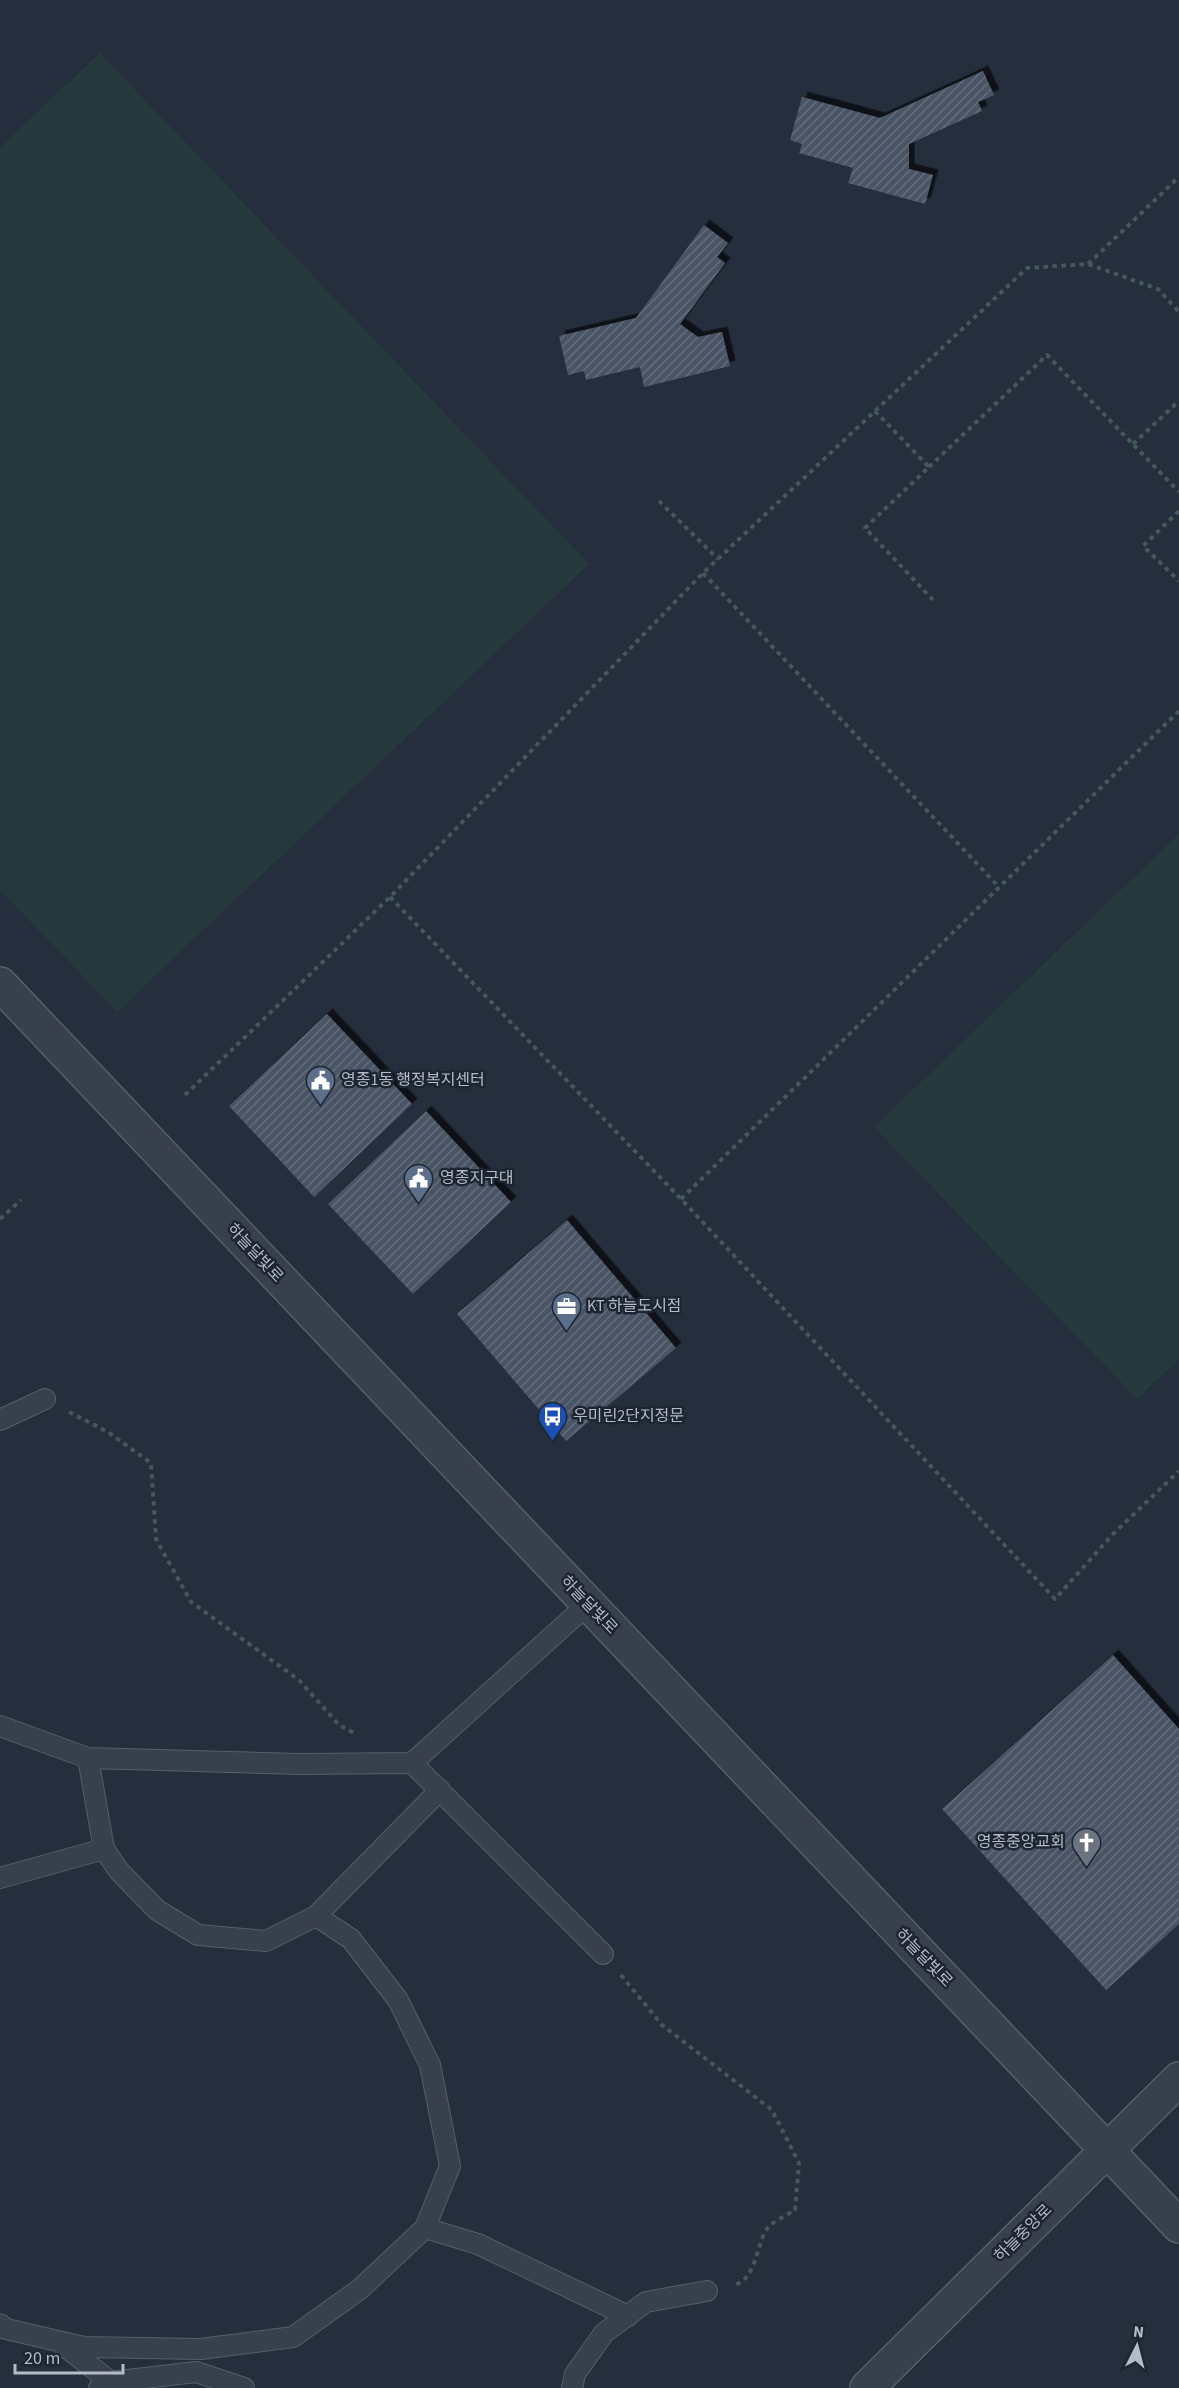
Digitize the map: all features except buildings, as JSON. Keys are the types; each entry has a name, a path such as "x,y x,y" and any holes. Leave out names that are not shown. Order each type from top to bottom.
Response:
{"street":[{"name":"하늘달빛로","path":"0,984 1179,2226"},
{"name":"하늘중앙로","path":"867,2388 1179,2079"}],"lane":[{"path":"0,1420 45,1399"},
{"path":"0,1726 87,1758 301,1764 412,1763 588,1604"},
{"path":"87,1758 104,1849 119,1871 157,1910 198,1935 266,1941 316,1916 440,1790"},
{"path":"412,1763 603,1954"},
{"path":"0,1878 104,1849"},
{"path":"0,2324 6,2329 84,2347 201,2349 292,2337 360,2289 425,2229 450,2166 430,2065 399,2000 351,1939 316,1916"},
{"path":"425,2229 478,2244 628,2316"},
{"path":"572,2388 575,2374 604,2334 646,2302 707,2292"},
{"path":"57,2341 105,2385 196,2372 244,2388"},
{"path":"176,2388 196,2372"}],"path":[{"path":"1088,264 1179,177"},
{"path":"185,1095 390,897 703,573 1027,268 1088,264 1158,289 1179,312"},
{"path":"933,600 865,528 1047,355 1179,492"},
{"path":"1133,444 1179,400"},
{"path":"875,411 929,467"},
{"path":"659,501 718,559"},
{"path":"1179,511 1143,546 1179,581"},
{"path":"703,573 999,886"},
{"path":"681,1199 1179,711"},
{"path":"390,897 681,1199 1055,1599 1113,1534 1179,1471"},
{"path":"0,1219 21,1200"},
{"path":"45,1399 108,1432 151,1463 156,1539 191,1602 299,1680 339,1725 360,1736"},
{"path":"603,1954 662,2025 772,2110 799,2163 795,2210 768,2228 754,2264 739,2283 707,2292"}],"green space":[{"path":"100,53 589,564 117,1012 0,890 0,147"},
{"path":"1179,834 1179,1359 1137,1399 874,1127"}],"place":[{"name":"영종1동 행정복지센터","path":"320,1106"},
{"name":"영종지구대","path":"419,1204"},
{"name":"KT 하늘도시점","path":"566,1332"},
{"name":"우미린2단지정문","path":"552,1442"},
{"name":"영종중앙교회","path":"1086,1868"}]}
